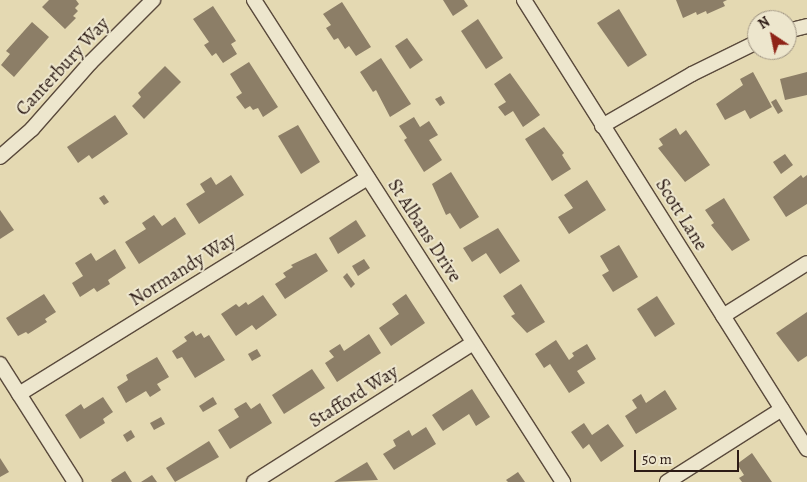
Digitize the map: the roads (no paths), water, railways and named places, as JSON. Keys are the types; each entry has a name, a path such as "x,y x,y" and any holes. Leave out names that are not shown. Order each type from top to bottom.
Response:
{"street":[{"name":"Canterbury Way","path":"0,157 32,129 91,62 153,0"},
{"name":"St Albans Drive","path":"254,0 563,482"},
{"name":"Scott Lane","path":"524,0 807,449"},
{"path":"602,126 692,74 747,47"},
{"name":"Normandy Way","path":"19,394 367,178"},
{"path":"723,316 807,263"},
{"name":"Stafford Way","path":"254,482 473,343"},
{"path":"0,364 75,482"},
{"path":"667,482 782,410"}]}
